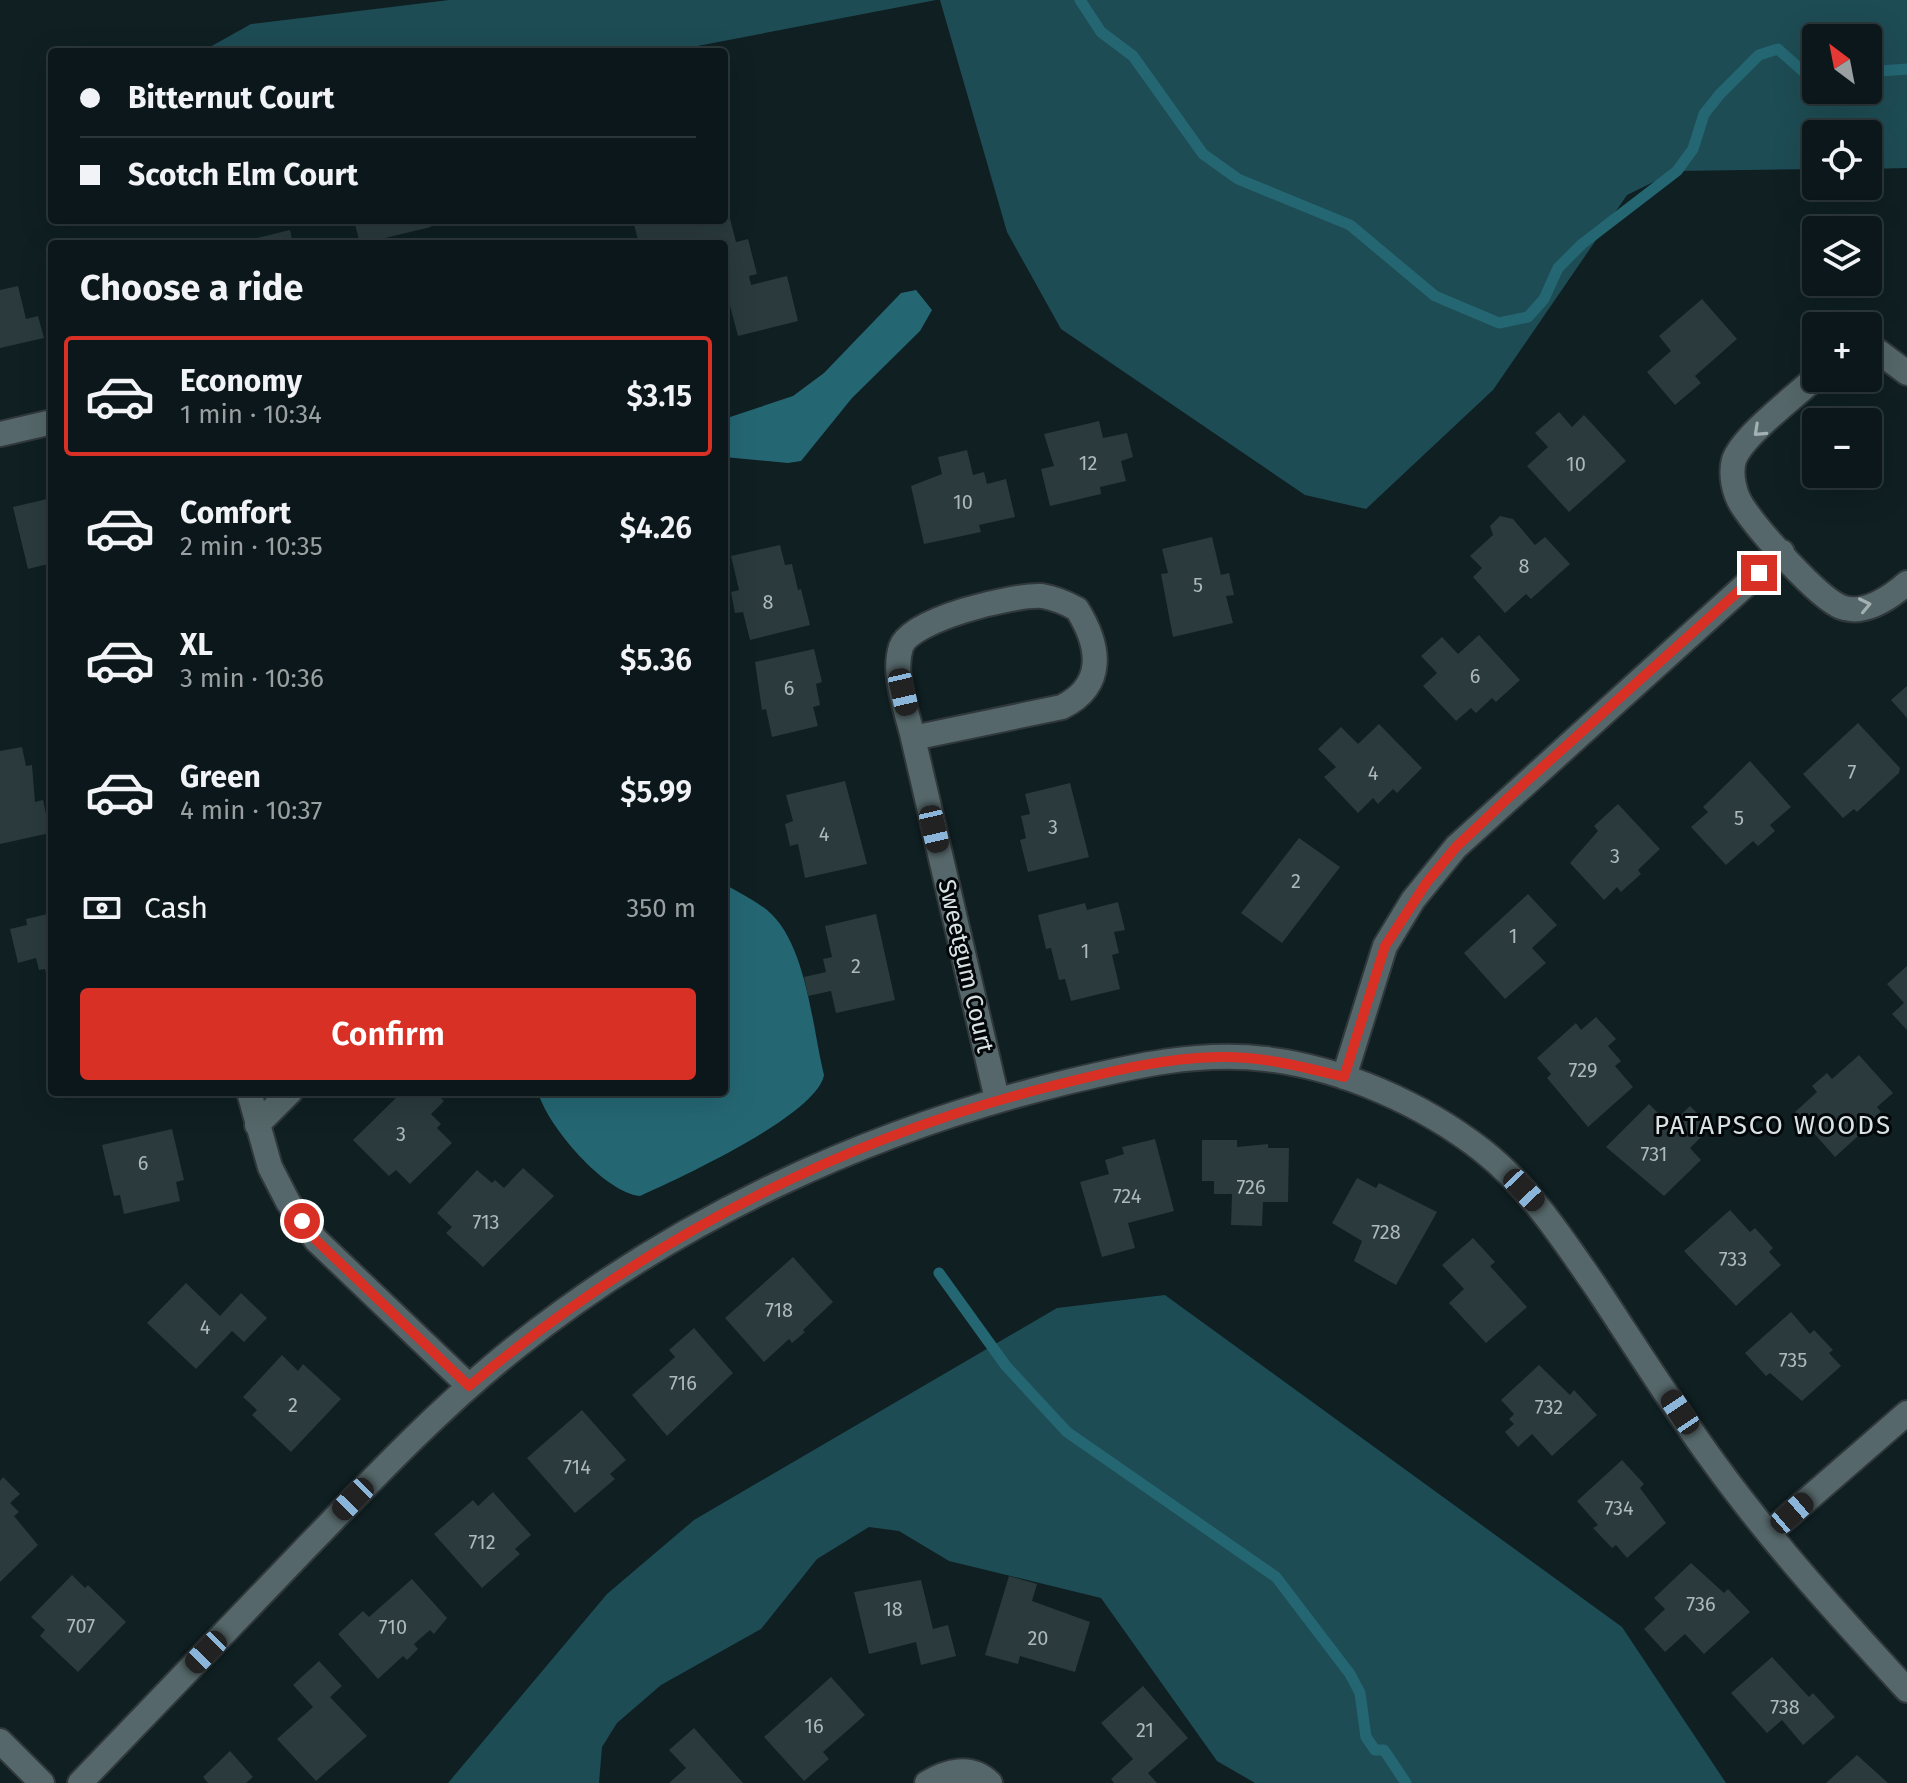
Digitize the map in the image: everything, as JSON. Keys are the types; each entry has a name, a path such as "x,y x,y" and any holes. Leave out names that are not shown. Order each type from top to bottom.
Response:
{"street":[{"path":"1882,354 1907,373"},
{"path":"1802,390 1734,458 1732,480 1741,505 1819,591 1842,608 1865,608 1893,596 1907,583"},
{"path":"0,434 48,423"},
{"path":"1344,1077 1385,946 1413,900 1456,847 1782,552"},
{"name":"Sweetgum Court","path":"913,738 1062,707 1078,699 1092,684 1094,665 1088,627 1077,609 1057,599 1039,596 936,617 914,630 901,645 898,669 913,738 997,1099"},
{"path":"80,1783 416,1434 519,1344 611,1278 699,1224 784,1180 872,1141 997,1099 1157,1060 1221,1057 1270,1060 1344,1077 1407,1103 1458,1132 1520,1185 1559,1232 1715,1464 1769,1533 1907,1690"},
{"path":"250,1096 257,1125 282,1191 316,1240 469,1386"},
{"path":"257,1125 286,1096"},
{"path":"1769,1533 1907,1413"},
{"path":"0,1741 42,1783"},
{"path":"927,1783 947,1772 963,1771 990,1783"}],"shaded area":[{"path":"449,0 936,0 687,48 208,48 251,24"},
{"path":"940,0 1907,0 1907,168 1882,169 1882,120 1802,120 1802,169 1676,171 1627,195 1493,390 1366,509 1305,495 1061,329 1007,232"},
{"path":"916,290 932,310 920,331 852,398 801,461 788,463 728,457 728,418 793,396 824,373 901,293"},
{"path":"728,886 767,910 780,925 791,943 806,987 824,1075 816,1091 798,1108 744,1144 640,1196 611,1183 579,1156 540,1096 728,1096"},
{"path":"1165,1295 1622,1627 1726,1783 1255,1783 1217,1761 1101,1598 949,1561 899,1531 869,1527 817,1559 761,1629 661,1685 617,1723 602,1747 599,1783 448,1783 607,1594 694,1520 1057,1308"}],"building":[{"path":"728,211 736,242 748,239 757,274 749,276 751,285 787,276 798,321 738,336 728,298 728,240 638,240 634,224 728,224"},
{"path":"355,224 430,224 431,227 377,240 359,240"},
{"path":"290,230 292,240 248,240"},
{"path":"18,286 26,319 38,316 44,338 0,348 0,290"},
{"path":"1702,299 1737,339 1695,376 1701,383 1675,405 1647,372 1671,351 1659,336"},
{"path":"1559,412 1572,427 1584,415 1626,461 1569,512 1527,466 1548,447 1535,433"},
{"path":"1099,421 1103,438 1127,433 1133,457 1121,461 1126,481 1100,487 1101,494 1050,506 1041,469 1054,466 1044,434"},
{"path":"967,450 973,475 984,472 987,484 1006,479 1015,517 979,525 981,532 924,544 911,486 942,474 938,457"},
{"path":"47,499 48,564 28,569 13,507"},
{"path":"1500,516 1513,519 1535,545 1545,537 1570,564 1531,599 1526,594 1505,613 1473,577 1482,568 1470,556 1493,535 1490,526"},
{"path":"1212,537 1221,575 1229,573 1234,595 1226,596 1233,623 1173,637 1161,574 1168,573 1162,549"},
{"path":"780,545 785,565 792,564 810,625 750,640 743,612 735,613 731,592 739,590 731,556"},
{"path":"1479,635 1520,680 1496,702 1492,698 1476,713 1471,708 1456,721 1423,686 1437,673 1421,656 1442,637 1458,654"},
{"path":"814,649 822,682 816,684 820,705 813,707 818,726 772,737 766,709 762,710 755,662"},
{"path":"1907,686 1907,718 1891,700"},
{"path":"1858,723 1900,768 1899,773 1857,812 1854,809 1843,818 1803,774"},
{"path":"1379,724 1422,768 1397,793 1393,789 1378,804 1373,798 1358,813 1324,777 1336,767 1318,749 1341,727 1358,744"},
{"path":"22,747 26,766 32,765 35,802 43,800 48,833 0,844 0,751"},
{"path":"1750,761 1791,807 1770,825 1775,831 1758,846 1753,841 1726,865 1691,827 1708,812 1703,807"},
{"path":"845,781 867,864 805,878 798,844 790,846 785,824 793,821 786,795"},
{"path":"1070,783 1089,857 1028,872 1020,840 1026,838 1021,816 1030,814 1025,794"},
{"path":"1618,804 1660,849 1638,870 1641,874 1621,892 1617,887 1604,900 1570,863 1598,831 1594,826"},
{"path":"1299,838 1340,867 1282,943 1241,913"},
{"path":"1528,894 1557,925 1532,948 1546,963 1505,999 1464,953"},
{"path":"1118,902 1125,930 1114,932 1119,953 1112,955 1120,989 1071,1001 1065,979 1059,980 1051,948 1046,949 1038,915 1085,903 1087,910"},
{"path":"48,914 48,980 45,969 39,970 36,958 18,963 10,929 27,925 26,919"},
{"path":"876,914 895,1000 836,1013 831,991 808,996 804,977 826,972 823,959 832,957 825,926"},
{"path":"1907,966 1907,1030 1892,1014 1904,1003 1887,984"},
{"path":"1596,1017 1616,1039 1608,1046 1621,1061 1615,1066 1633,1087 1588,1127 1547,1078 1551,1074 1537,1058 1576,1023 1581,1030"},
{"path":"1859,1055 1893,1093 1877,1107 1881,1112 1865,1126 1867,1128 1835,1157 1795,1112 1817,1092 1812,1086 1827,1073 1832,1079"},
{"path":"398,1096 439,1096 444,1101 431,1114 441,1124 437,1128 452,1143 410,1184 396,1170 389,1176 353,1140"},
{"path":"1649,1104 1670,1125 1690,1106 1711,1127 1690,1148 1701,1160 1664,1196 1606,1147"},
{"path":"172,1129 184,1180 176,1182 180,1201 124,1214 120,1195 114,1196 102,1145"},
{"path":"1155,1139 1174,1211 1128,1223 1135,1248 1102,1257 1080,1182 1109,1174 1105,1160 1124,1154 1122,1147"},
{"path":"1202,1140 1237,1140 1237,1147 1268,1144 1268,1148 1289,1148 1288,1202 1263,1202 1262,1226 1231,1225 1232,1194 1214,1194 1214,1181 1202,1181"},
{"path":"523,1168 554,1196 483,1267 446,1233 452,1227 437,1213 477,1170 492,1183 495,1180 504,1188"},
{"path":"1357,1178 1376,1188 1379,1183 1437,1212 1396,1285 1354,1261 1362,1241 1332,1223"},
{"path":"1730,1210 1750,1232 1755,1228 1773,1248 1769,1252 1781,1265 1736,1306 1684,1251"},
{"path":"1473,1238 1495,1262 1490,1266 1527,1307 1486,1343 1449,1303 1464,1289 1442,1265"},
{"path":"793,1257 833,1302 803,1330 805,1332 792,1343 789,1339 764,1362 725,1318"},
{"path":"186,1283 220,1316 241,1293 267,1318 244,1342 232,1331 196,1369 147,1323"},
{"path":"1791,1312 1810,1334 1814,1330 1833,1350 1829,1353 1841,1366 1802,1401 1770,1373 1766,1376 1745,1353"},
{"path":"694,1328 733,1373 667,1436 632,1395 675,1357 669,1350"},
{"path":"282,1355 298,1371 303,1364 341,1399 291,1452 252,1415 257,1410 243,1397"},
{"path":"1539,1365 1570,1395 1574,1390 1597,1415 1552,1456 1532,1434 1518,1447 1505,1432 1514,1424 1509,1419 1514,1414 1501,1400"},
{"path":"582,1410 626,1460 610,1474 615,1479 575,1513 527,1458"},
{"path":"1622,1460 1644,1484 1640,1488 1666,1523 1627,1558 1616,1545 1612,1548 1593,1528 1598,1525 1577,1501"},
{"path":"3,1477 20,1494 10,1503 19,1512 14,1516 38,1545 0,1582 0,1481"},
{"path":"493,1492 531,1535 515,1549 520,1554 482,1588 434,1534 473,1500 478,1506"},
{"path":"1691,1563 1724,1593 1728,1589 1750,1612 1704,1654 1685,1634 1665,1652 1644,1629 1665,1609 1654,1598"},
{"path":"72,1575 85,1588 88,1585 126,1622 78,1672 40,1636 45,1630 31,1617"},
{"path":"1009,1576 1037,1584 1032,1601 1090,1622 1075,1672 1020,1656 1018,1664 985,1655"},
{"path":"412,1579 447,1618 434,1634 430,1630 414,1644 418,1649 407,1660 403,1656 378,1679 338,1634 363,1611 369,1617"},
{"path":"921,1580 933,1629 948,1625 956,1656 921,1665 916,1642 869,1654 854,1592"},
{"path":"1772,1657 1809,1697 1813,1693 1835,1717 1803,1745 1782,1720 1767,1733 1731,1693"},
{"path":"319,1661 342,1686 330,1697 367,1736 316,1781 277,1739 313,1707 293,1685"},
{"path":"831,1677 865,1715 823,1752 829,1759 804,1781 764,1737"},
{"path":"1143,1686 1188,1738 1148,1773 1157,1783 1114,1783 1111,1779 1133,1759 1101,1723"},
{"path":"694,1728 743,1783 669,1783 686,1768 669,1750"},
{"path":"230,1751 253,1777 246,1783 208,1783 203,1777"},
{"path":"1857,1755 1888,1783 1826,1783"}],"waterway":[{"path":"1080,0 1101,32 1133,56 1203,154 1238,179 1350,225 1435,296 1499,323 1528,317 1544,299 1558,268 1582,244 1677,171 1693,149 1704,114 1759,55 1778,49 1802,70"},
{"path":"1882,71 1907,69"},
{"path":"939,1273 1006,1366 1067,1432 1276,1577 1350,1674 1360,1693 1366,1737 1375,1750 1384,1750 1406,1783"}],"district":[{"name":"PATAPSCO WOODS","path":"1773,1125"}],"route":[{"path":"302,1221 316,1240 469,1386 519,1344 611,1278 699,1224 784,1180 872,1141 997,1099 1157,1060 1221,1057 1270,1060 1344,1077 1385,946 1427,882 1456,847 1509,797 1759,573"}]}
